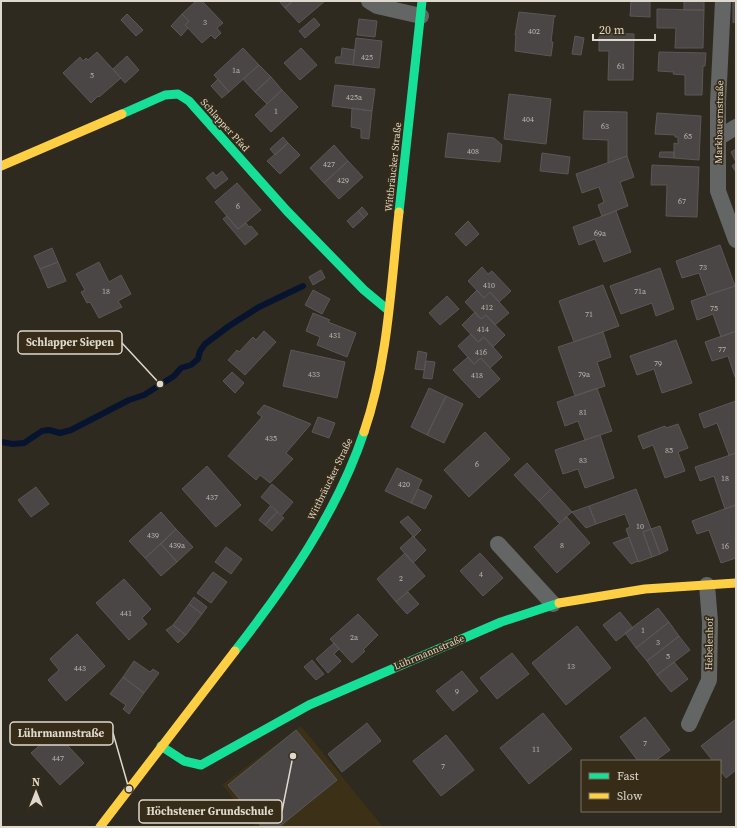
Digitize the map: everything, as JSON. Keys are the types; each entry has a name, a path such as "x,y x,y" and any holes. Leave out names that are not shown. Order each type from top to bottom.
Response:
{"street":[{"path":"369,1 377,6 422,8"},
{"name":"Markbauernstraße","path":"723,1 718,103 718,191 736,240"},
{"name":"Wittbräucker Straße","path":"100,827 261,618 308,547 330,509 358,449 373,398 388,310 422,8"},
{"name":"Schlapper Pfad","path":"1,166 165,95 178,94 189,100 287,211 364,290 388,310"},
{"path":"718,138 736,128"},
{"path":"498,544 552,604"},
{"name":"Lührmannstraße","path":"161,746 184,761 201,765 309,705 501,622 552,604 645,589 736,583"},
{"name":"Hebelenhof","path":"689,724 709,680 710,622 707,585"}],"shaded area":[{"path":"301,726 383,827 256,827 222,785"}],"building":[{"path":"196,1 202,1 223,23 217,28 221,33 215,39 211,35 202,43 185,25 189,21 182,14"},
{"path":"279,1 293,1 285,8"},
{"path":"293,1 325,1 299,23 285,8"},
{"path":"631,1 650,1 650,17 630,16"},
{"path":"684,1 704,1 704,10 684,10"},
{"path":"733,1 736,1 736,21 733,23"},
{"path":"657,9 704,10 703,48 675,48 676,28 657,28"},
{"path":"519,12 556,16 554,17 551,56 515,51 515,35"},
{"path":"127,14 143,30 136,36 121,20"},
{"path":"182,14 189,21 185,25 188,28 181,36 171,26"},
{"path":"314,18 320,25 305,38 299,31"},
{"path":"359,19 377,21 375,37 357,35"},
{"path":"599,33 634,34 633,80 608,80 609,51 599,51"},
{"path":"575,36 584,38 581,55 572,54"},
{"path":"356,38 382,41 379,68 353,65"},
{"path":"243,48 259,65 229,92 214,75"},
{"path":"301,48 317,65 300,80 284,63"},
{"path":"342,48 355,50 353,65 335,63 336,57 341,57"},
{"path":"97,52 121,78 91,103 63,73 80,57 83,61 86,58 88,60"},
{"path":"659,52 706,53 705,66 703,66 702,95 685,95 685,75 673,74 674,72 658,71"},
{"path":"127,56 139,70 125,83 113,69"},
{"path":"259,65 271,77 255,92 243,79"},
{"path":"271,77 282,90 267,104 255,92"},
{"path":"218,79 229,92 222,98 211,86"},
{"path":"335,85 375,89 372,111 332,106"},
{"path":"282,90 298,107 271,132 255,115"},
{"path":"509,94 551,99 546,144 504,139"},
{"path":"352,108 372,111 369,139 361,138 361,129 351,127"},
{"path":"584,111 627,112 627,156 608,163 608,140 583,139"},
{"path":"657,113 701,116 699,160 674,158 674,143 678,144 678,137 675,137 675,135 655,134"},
{"path":"448,133 494,138 502,145 500,162 445,157"},
{"path":"283,137 288,143 275,155 270,149"},
{"path":"288,143 300,155 280,174 267,161"},
{"path":"334,145 348,161 324,183 310,168"},
{"path":"736,149 736,162 731,152"},
{"path":"660,152 674,152 674,158 659,157"},
{"path":"542,153 570,157 568,174 540,171"},
{"path":"627,156 634,177 620,182 628,206 602,216 598,205 604,202 599,187 582,193 576,174"},
{"path":"348,161 363,177 339,199 324,183"},
{"path":"736,163 736,172 732,166"},
{"path":"652,165 699,167 697,217 666,216 667,185 651,185"},
{"path":"222,171 228,179 215,189 206,178 213,172 216,176"},
{"path":"237,183 261,210 238,229 215,202"},
{"path":"362,207 368,214 364,218 358,211"},
{"path":"358,211 364,218 353,228 347,221"},
{"path":"616,211 631,252 604,262 595,239 579,245 573,227"},
{"path":"227,216 238,229 246,223 258,234 245,245 223,219"},
{"path":"468,221 479,234 466,246 455,234"},
{"path":"720,245 735,286 707,295 699,273 682,278 676,261"},
{"path":"52,248 58,262 40,269 34,256"},
{"path":"58,262 66,281 48,288 40,269"},
{"path":"99,262 109,282 121,275 131,294 118,301 122,307 99,318 90,302 87,303 81,292 85,290 76,274"},
{"path":"482,267 488,274 492,271 511,291 499,302 490,292 484,298 468,281"},
{"path":"660,268 674,309 656,316 652,303 621,314 610,286"},
{"path":"321,270 325,278 313,285 309,277"},
{"path":"603,285 619,326 574,342 559,301"},
{"path":"735,286 736,331 721,337 713,314 697,320 691,301"},
{"path":"313,290 330,299 322,314 305,305"},
{"path":"477,290 484,298 490,292 509,313 495,325 486,315 481,319 465,302"},
{"path":"447,296 459,309 440,325 429,313"},
{"path":"475,312 481,319 486,315 505,335 493,347 484,337 478,342 462,325"},
{"path":"313,313 330,320 328,322 356,333 347,357 317,345 320,337 306,331"},
{"path":"264,331 276,342 245,375 228,360 237,350 239,352 253,337 256,340"},
{"path":"736,331 735,377 728,356 712,361 705,342"},
{"path":"603,332 611,357 597,362 605,386 575,396 558,347"},
{"path":"471,334 478,342 484,337 502,357 490,368 481,358 474,364 458,346"},
{"path":"676,340 692,383 662,393 654,369 637,375 630,356"},
{"path":"291,350 345,362 337,398 283,386"},
{"path":"418,351 427,353 424,370 415,369"},
{"path":"468,357 474,364 481,358 500,379 479,398 453,370"},
{"path":"426,361 435,362 432,379 423,378"},
{"path":"232,372 244,383 235,393 223,381"},
{"path":"429,388 446,396 427,435 411,427"},
{"path":"597,388 612,431 585,440 578,421 565,426 557,402"},
{"path":"446,396 463,404 444,443 427,435"},
{"path":"736,401 736,453 729,455 717,423 704,428 699,414"},
{"path":"264,405 311,424 286,453 293,459 270,483 260,475 256,480 228,456 262,417 257,413"},
{"path":"318,417 335,423 329,438 312,432"},
{"path":"678,424 688,448 678,452 685,471 665,478 653,445 643,449 638,436 665,426 666,428"},
{"path":"485,432 510,459 469,497 444,470"},
{"path":"600,435 614,478 585,488 578,469 563,474 555,450"},
{"path":"736,453 736,505 725,509 714,476 700,481 695,467"},
{"path":"527,463 551,489 539,501 514,475"},
{"path":"207,466 241,505 216,527 182,489"},
{"path":"397,468 422,480 411,503 385,491"},
{"path":"272,484 293,502 282,515 261,497"},
{"path":"36,487 49,504 31,517 18,500"},
{"path":"418,489 432,496 425,509 411,503"},
{"path":"551,489 572,512 559,523 539,501"},
{"path":"636,489 651,529 643,532 652,557 638,562 626,529 630,527 625,514 596,524 589,506"},
{"path":"735,505 736,558 721,563 709,530 697,534 692,521"},
{"path":"270,506 277,512 265,525 259,520"},
{"path":"589,506 596,524 586,528 572,512"},
{"path":"161,512 176,529 145,558 129,541"},
{"path":"277,512 284,518 272,531 265,525"},
{"path":"408,516 421,530 414,537 400,522"},
{"path":"567,517 590,543 557,573 534,547"},
{"path":"660,526 668,550 660,554 651,529"},
{"path":"176,529 193,547 177,562 161,544"},
{"path":"651,529 660,554 652,557 643,532"},
{"path":"413,536 426,550 413,563 400,548"},
{"path":"629,537 638,561 631,564 613,543"},
{"path":"161,544 177,562 161,576 145,558"},
{"path":"226,547 242,559 231,574 215,562"},
{"path":"405,553 425,576 396,602 377,579"},
{"path":"480,553 503,578 483,596 460,571"},
{"path":"213,572 227,582 211,603 197,593"},
{"path":"124,579 151,609 142,618 147,624 129,640 96,603"},
{"path":"408,592 419,604 407,614 396,602"},
{"path":"194,597 207,607 202,614 189,604"},
{"path":"189,604 202,614 186,635 173,625"},
{"path":"658,608 669,622 636,648 625,633"},
{"path":"620,612 633,628 616,641 603,625"},
{"path":"358,614 378,635 363,650 365,651 352,663 330,639"},
{"path":"669,622 679,636 647,661 636,648"},
{"path":"173,625 186,635 178,643 166,630"},
{"path":"577,626 611,668 566,705 532,663"},
{"path":"77,634 105,666 66,701 48,680 59,670 50,659"},
{"path":"679,636 690,650 657,675 647,661"},
{"path":"334,643 339,649 334,654 341,661 328,673 316,659"},
{"path":"512,653 529,674 497,699 480,678"},
{"path":"312,660 324,674 316,680 304,667"},
{"path":"134,661 150,672 153,669 159,673 144,693 123,677"},
{"path":"674,662 688,679 671,692 657,675"},
{"path":"462,671 478,691 453,711 436,691"},
{"path":"123,677 144,693 129,714 123,709 126,705 110,694"},
{"path":"543,713 572,749 529,784 500,748"},
{"path":"645,717 670,750 656,760 637,760 620,737"},
{"path":"736,719 736,770 726,778 721,771 721,760 712,760 701,746"},
{"path":"367,723 381,741 342,772 328,754"},
{"path":"296,730 337,780 279,827 262,827 228,785"},
{"path":"55,732 84,763 60,785 31,753"},
{"path":"446,735 474,770 441,796 413,761"}],"waterway":[{"path":"1,442 13,444 24,443 42,431 49,430 60,433 71,430 129,400 144,395 174,376 181,368 191,365 198,359 200,351 205,344 229,326 259,307 303,286"}],"traffic: fast":[{"path":"399,212 422,1"},
{"path":"122,114 165,95 178,94 189,101 287,211 364,290 388,310"},
{"path":"235,651 292,574 309,547 340,491 364,432"},
{"path":"161,746 184,761 201,765 309,705 501,622 559,603"}],"traffic: slow":[{"path":"1,166 122,114"},
{"path":"364,432 372,405 384,351 399,212"},
{"path":"559,603 645,589 736,583"},
{"path":"100,827 235,651"}],"place":[{"name":"Schlapper Siepen","path":"160,384"},
{"name":"Höchstener Grundschule","path":"293,756"},
{"name":"Lührmannstraße","path":"129,789"}]}
